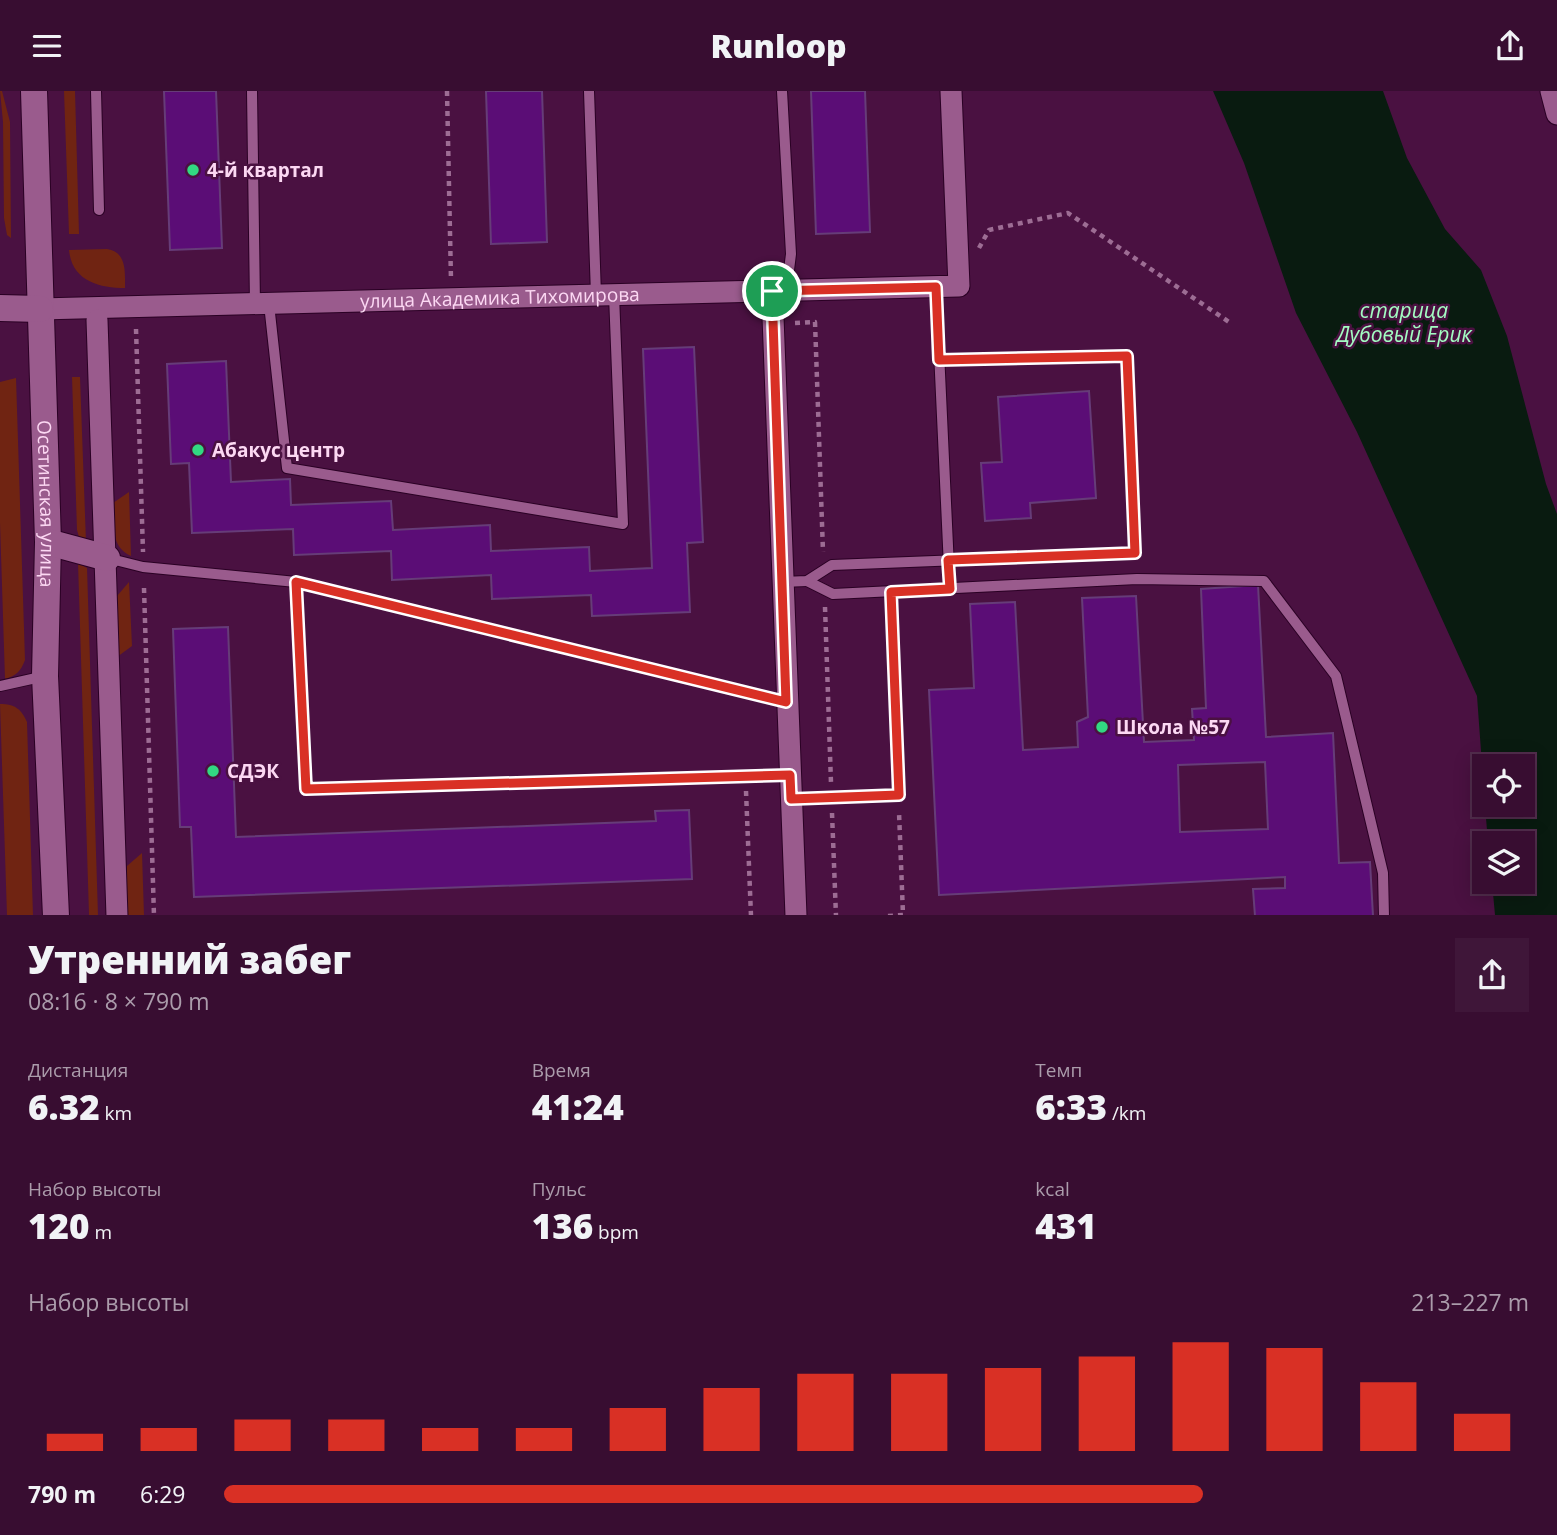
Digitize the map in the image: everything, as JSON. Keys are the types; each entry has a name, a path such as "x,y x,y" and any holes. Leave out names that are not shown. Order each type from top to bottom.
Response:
{"street":[{"name":"Осетинская улица","path":"34,91 48,542 45,676 56,915"},
{"path":"951,91 959,286"},
{"path":"1551,91 1557,114"},
{"name":"улица Академика Тихомирова","path":"40,309 959,286"},
{"path":"772,291 796,915"},
{"path":"0,308 40,309"},
{"path":"97,320 117,915"},
{"path":"48,542 107,558"}],"lane":[{"path":"96,91 99,210"},
{"path":"252,91 262,304 287,468 623,524 589,91"},
{"path":"772,291 789,278 791,254 782,91"},
{"path":"936,287 950,589"},
{"path":"807,581 832,565 1135,553 1127,356 939,360"},
{"path":"107,558 143,567 296,582 786,702"},
{"path":"782,582 807,581 833,594 1137,579 1264,581 1336,676 1382,873 1384,915"},
{"path":"296,582 306,789 790,775"},
{"path":"0,686 45,676"},
{"path":"791,799 899,795"}],"path":[{"path":"447,91 452,298"},
{"path":"959,286 989,230 1068,213 1232,324"},
{"path":"136,329 143,553"},
{"path":"144,588 154,915"},
{"path":"888,915 903,915 891,592"},
{"path":"746,776 751,915"}],"shaded area":[{"path":"0,91 10,122 11,238 7,235 4,218"},
{"path":"64,91 75,91 79,234 69,234"},
{"path":"107,249 118,254 124,264 125,288 88,281 75,269 69,250"},
{"path":"72,377 80,377 86,542 79,537 77,530"},
{"path":"16,378 25,660 18,673 5,679 0,523 0,382"},
{"path":"129,492 131,556 119,547 116,541 113,518 113,503"},
{"path":"78,563 87,568 98,915 89,915"},
{"path":"129,582 132,646 117,657 115,603 117,596"},
{"path":"0,704 17,708 27,722 33,915 7,915"},
{"path":"142,853 144,915 127,915 127,866"}],"water":[{"name":"старица Дубовый Ерик","path":"1213,91 1383,91 1407,158 1445,229 1481,270 1507,336 1546,484 1557,514 1557,915 1495,915 1493,894 1535,894 1535,831 1487,831 1486,817 1535,817 1535,754 1481,754 1477,696 1357,432 1296,313 1244,163"}],"building":[{"name":"4-й квартал","path":"164,91 216,91 222,248 170,250"},
{"path":"486,91 542,91 547,242 491,244"},
{"path":"811,91 865,91 870,232 816,234"},
{"path":"694,347 703,542 687,543 690,612 592,616 591,595 492,599 491,575 392,580 391,551 294,555 293,529 192,533 189,463 171,464 167,364 226,361 231,482 290,479 291,505 391,501 393,530 490,525 491,551 589,547 590,571 652,568 643,349"},
{"path":"1089,391 1096,498 1030,503 1031,518 985,521 981,463 1002,462 998,397"},
{"path":"1258,585 1266,737 1333,733 1339,863 1370,862 1373,915 1255,915 1253,889 1285,888 1285,877 939,895 929,690 974,688 970,604 1015,602 1023,750 1078,747 1077,722 1088,717 1082,598 1136,596 1144,742 1194,740 1192,709 1206,708 1201,589","holes":["1265,762 1268,829 1180,832 1178,765"]},
{"path":"228,627 236,837 656,821 655,811 689,810 692,879 194,897 191,827 180,827 173,629"}],"place":[{"name":"4-й квартал","path":"193,170"},
{"name":"Абакус центр","path":"198,450"},
{"name":"Школа №57","path":"1102,727"},
{"name":"СДЭК","path":"213,771"}],"route":[{"path":"936,287 939,360 1127,356 1135,553 948,560 950,589 891,592 899,795 791,799 790,775 306,789 296,582 786,702 772,291 936,287"}]}
